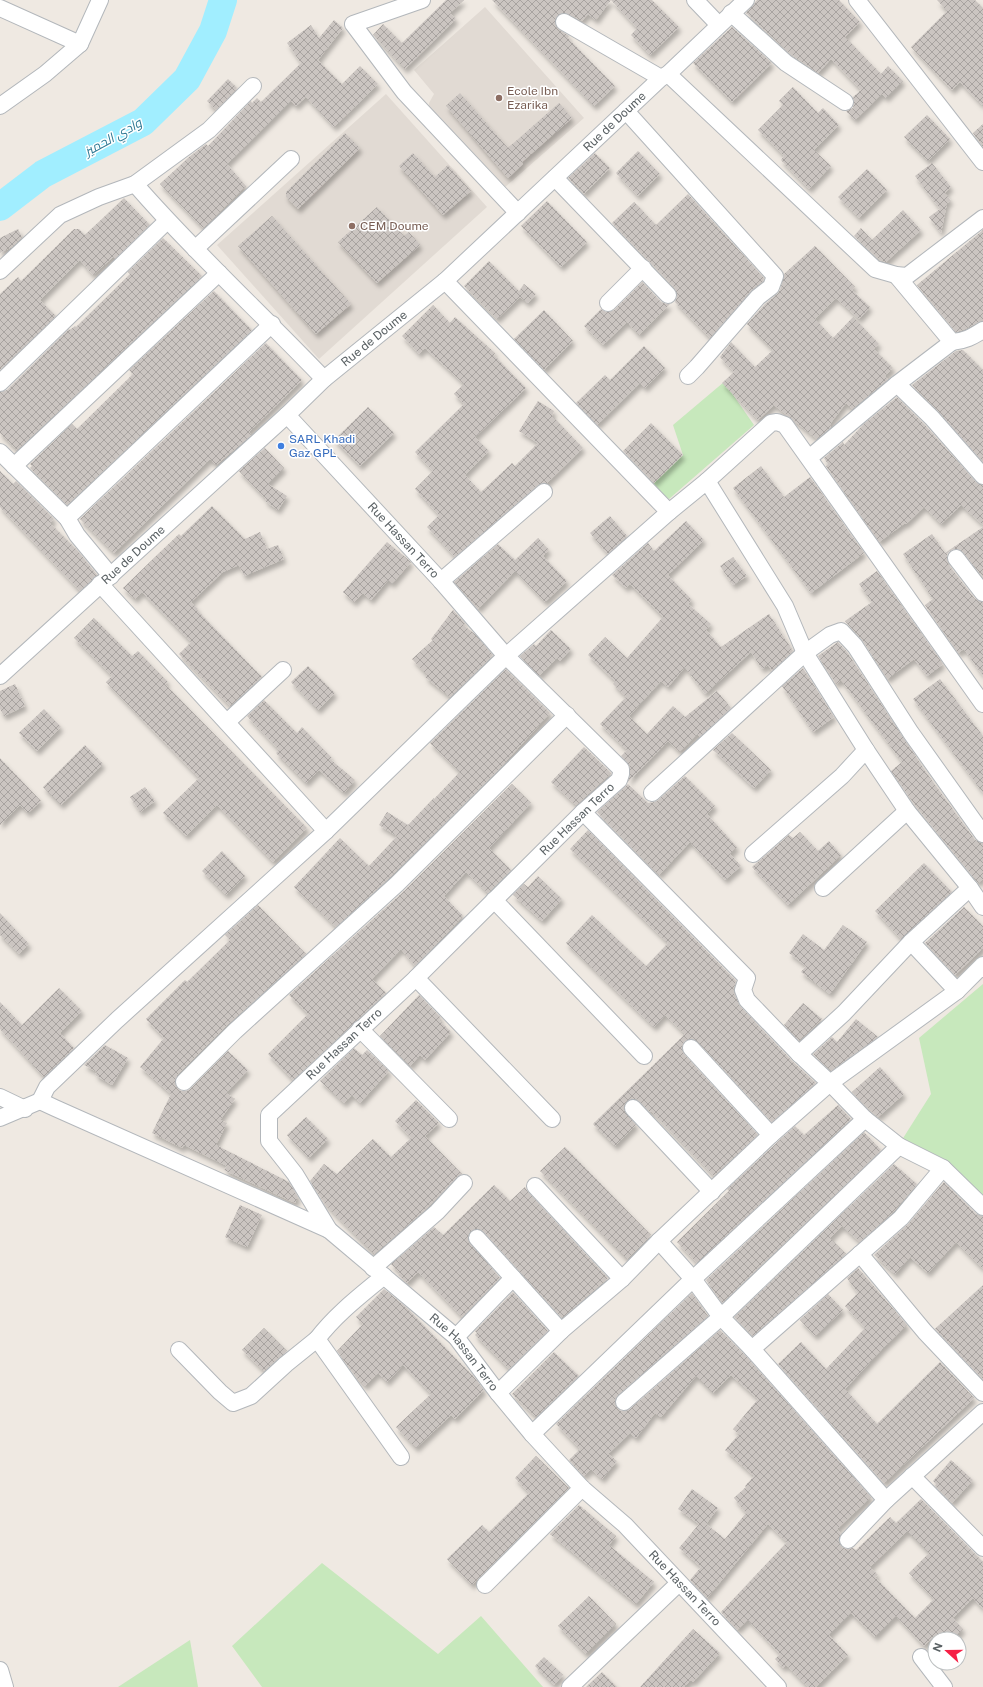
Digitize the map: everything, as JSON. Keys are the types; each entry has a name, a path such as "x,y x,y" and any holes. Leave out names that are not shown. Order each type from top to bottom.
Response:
{"street":[{"path":"0,106 45,74 80,44 100,0"},
{"path":"422,0 353,24 404,92 518,213"},
{"path":"695,0 720,25"},
{"name":"Rue de Doume","path":"0,676 287,415 324,379 445,280 746,0"},
{"path":"857,0 983,162"},
{"path":"0,8 80,44"},
{"path":"731,13 786,63 845,102"},
{"path":"564,22 665,76 875,269 896,275 907,276 983,218"},
{"path":"0,271 60,215 98,197 135,184 209,130 253,86"},
{"path":"626,111 775,276 771,287 758,297 688,376"},
{"path":"195,249 291,159"},
{"path":"555,178 668,295"},
{"path":"135,184 167,221 272,324 324,379"},
{"path":"0,383 167,221"},
{"path":"608,303 642,268"},
{"path":"14,466 219,273"},
{"path":"896,275 952,342"},
{"path":"445,280 669,512"},
{"path":"67,518 272,324"},
{"path":"809,458 897,384 952,342 964,341 972,338 983,330"},
{"path":"897,384 932,418 983,476"},
{"name":"Rue Hassan Terro","path":"287,415 441,580 506,656 621,769 622,774 619,780 583,812 416,978 269,1115 269,1141 295,1174 329,1230 456,1337 498,1393 532,1434 582,1488 624,1525 778,1687"},
{"path":"0,1118 40,1100 48,1088 117,1020 326,831 506,656 669,512 707,481 771,423 777,422 785,425 983,704"},
{"path":"0,452 67,518 106,580 227,722 326,831"},
{"path":"707,481 784,606 806,653 866,750 907,811 970,888 983,907"},
{"path":"441,580 544,492"},
{"path":"956,558 983,593"},
{"path":"652,793 806,653 830,635 841,631 855,646 911,733 983,834"},
{"path":"227,722 283,670"},
{"path":"184,1082 235,1032 397,884 567,715"},
{"path":"753,854 842,776 866,750"},
{"path":"824,888 907,811"},
{"path":"583,812 747,978 743,990 747,1000 799,1054 865,1119 899,1146 943,1168 983,1207"},
{"path":"799,1054 844,1013 911,942 970,888"},
{"path":"494,900 644,1056"},
{"path":"911,942 957,991"},
{"path":"498,1393 561,1331 622,1279 659,1241 771,1135 830,1083 957,991 983,965"},
{"path":"416,978 552,1119"},
{"path":"360,1029 449,1119"},
{"path":"691,1048 771,1135"},
{"path":"0,1097 25,1108"},
{"path":"40,1100 329,1230"},
{"path":"633,1108 712,1192"},
{"path":"532,1434 693,1279 865,1119"},
{"path":"624,1402 721,1317 899,1146"},
{"path":"752,1349 901,1218 943,1168"},
{"path":"179,1350 220,1392 233,1403 251,1396 286,1364 317,1339 329,1323 464,1183"},
{"path":"535,1186 622,1279"},
{"path":"477,1238 561,1331"},
{"path":"659,1241 693,1279 721,1317 752,1349 886,1500"},
{"path":"860,1254 925,1332 983,1393"},
{"path":"456,1337 513,1278"},
{"path":"317,1339 401,1457"},
{"path":"848,1540 886,1500 983,1412"},
{"path":"912,1476 983,1548"},
{"path":"485,1585 582,1488"},
{"path":"570,1687 679,1583"},
{"path":"921,1657 944,1687"},
{"path":"0,1670 5,1687"}],"shaded area":[{"name":"Ecole Ibn Ezarika","path":"485,7 584,118 503,189 428,113 429,103 434,94 414,70"},
{"name":"CEM Doume","path":"386,94 487,207 319,359 217,245"}],"green space":[{"path":"724,382 754,425 669,499 652,485 683,455 673,425"},
{"path":"983,984 983,1214 955,1187 900,1143 931,1094 919,1038"},
{"path":"322,1563 438,1654 481,1616 543,1687 262,1687 232,1646"},
{"path":"190,1640 198,1687 118,1687"}],"building":[{"path":"446,0 464,0 450,13 456,19 405,69 373,35 383,24 402,43"},
{"path":"492,0 611,0 596,20 588,14 582,21 564,13 559,14 555,22 556,27 569,36 568,38 615,86 594,106"},
{"path":"611,0 652,0 679,27 650,55 631,35 637,28"},
{"path":"757,0 839,0 860,22 845,37 881,74 888,66 903,81 886,98 882,94 855,120 846,111 853,108 853,97 861,90 831,59 818,73 792,55 746,13"},
{"path":"937,0 975,0 983,8 983,106 960,82 952,90 911,47 947,11"},
{"path":"334,20 343,28 318,60 342,84 360,66 378,84 334,127 306,97 296,106 291,101 227,164 246,186 203,228 160,184 189,157 206,144 208,146 251,101 252,103 257,98 261,102 301,63 287,43 311,25 319,38"},
{"path":"732,27 772,63 732,102 693,63"},
{"path":"228,79 237,88 216,110 207,101"},
{"path":"793,87 818,113 823,108 839,125 814,150 831,166 809,189 781,160 784,156 758,130 783,105 779,101"},
{"path":"460,93 508,148 559,103 572,118 522,162 523,164 508,178 446,106"},
{"path":"927,115 950,139 928,161 904,137"},
{"path":"983,124 983,147 973,133"},
{"path":"345,133 360,148 298,209 286,197 286,192"},
{"path":"638,151 660,174 638,196 616,173"},
{"path":"413,153 435,177 448,165 471,191 443,215 399,166"},
{"path":"595,153 610,168 584,194 568,178"},
{"path":"932,163 951,187 945,193 951,201 947,203 941,233 929,217 940,209 915,176"},
{"path":"867,169 887,190 859,218 838,197"},
{"path":"688,194 764,278 763,281 751,291 710,338 675,302 677,297 675,288 612,223 634,202 656,225"},
{"path":"124,198 150,225 115,259 113,257 93,275 80,260 40,300 56,316 0,370 0,294 18,277 21,281 74,229 79,229 85,235"},
{"path":"547,201 587,242 561,267 521,226"},
{"path":"377,207 404,236 409,232 420,245 377,283 338,242"},
{"path":"903,210 921,230 886,262 880,260 854,236 861,228 872,240"},
{"path":"272,216 351,304 316,334 238,246"},
{"path":"18,229 22,237 12,247 0,253 0,238"},
{"path":"983,230 983,320 956,332 917,285"},
{"path":"163,238 202,276 17,450 0,433 0,392 7,390 69,329 70,330 75,326 76,327 130,274 128,272"},
{"path":"815,246 855,287 852,290 870,307 859,319 836,298 815,319 833,338 853,317 879,344 874,349 893,368 885,376 888,379 852,409 846,403 830,424 831,427 817,439 774,405 758,420 722,383 734,372 720,357 731,342 755,367 773,350 747,324 780,290 784,274"},
{"path":"489,261 519,291 524,284 536,294 528,303 520,297 497,319 464,286"},
{"path":"642,282 661,302 670,304 639,335 627,322 603,345 584,326 601,309 606,312 614,310"},
{"path":"214,291 252,330 67,505 30,468 32,466 30,464 72,424 77,429 133,374 129,370"},
{"path":"433,305 450,323 455,317 495,353 494,355 526,388 475,437 489,451 465,475 481,492 512,463 515,466 538,443 519,431 538,401 554,411 552,416 583,448 547,483 538,485 455,557 427,527 439,515 415,489 433,471 415,452 464,404 454,394 464,384 425,348 419,354 402,336"},
{"path":"544,310 573,341 544,370 514,339"},
{"path":"266,343 302,380 249,432 251,435 216,465 210,459 114,553 80,519"},
{"path":"644,346 665,368 645,388 640,383 597,425 576,403 605,375 610,380"},
{"path":"963,350 983,370 983,462 939,412 912,385 956,351"},
{"path":"897,397 925,425 976,482 983,485 983,525 961,505 941,524 924,507 906,524 905,523 879,542 826,466 828,464 824,458 843,442 844,445 865,423"},
{"path":"368,407 394,433 360,466 334,440"},
{"path":"651,423 683,455 654,483 623,451"},
{"path":"265,448 284,468 268,484 287,496 278,510 265,501 266,499 239,471"},
{"path":"761,466 784,497 810,477 864,553 811,593 733,488"},
{"path":"0,471 13,484 16,481 54,519 50,523 78,551 97,575 80,591 0,507"},
{"path":"212,506 245,539 260,532 267,549 278,545 284,559 244,576 239,565 223,572 191,602 262,677 230,706 179,654 191,642 142,592 135,599 123,588 179,534 181,536"},
{"path":"610,516 627,536 608,554 590,533"},
{"path":"686,521 704,540 668,575 692,600 688,604 711,624 706,630 721,647 769,614 793,651 772,671 768,665 762,669 751,652 705,694 685,667 668,687 661,681 629,716 647,734 673,706 685,717 717,691 731,708 700,737 697,734 680,752 668,741 628,782 630,766 621,756 627,750 600,724 626,697 613,684 615,681 588,655 605,637 627,658 663,617 630,584 626,588 612,575 648,543 654,551"},
{"path":"983,527 983,577 960,549 951,550 947,554 947,559 948,564 975,599 983,602 983,676 964,649 958,653 925,605 933,599 903,554 932,534 945,553"},
{"path":"538,538 549,550 543,556 567,581 545,602 515,571 478,609 454,582 498,544 515,560"},
{"path":"387,542 411,562 392,584 388,580 371,600 363,593 354,602 343,592"},
{"path":"733,557 747,576 733,585 720,566"},
{"path":"877,571 943,664 927,676 914,659 887,679 863,641 845,621 872,602 859,584"},
{"path":"453,610 465,623 463,625 476,635 493,655 450,697 425,677 427,675 412,659 433,640 431,639"},
{"path":"94,618 132,656 138,651 168,682 165,684 307,828 273,862 217,805 186,836 163,813 199,778 106,682 112,676 74,638"},
{"path":"551,630 571,649 560,661 557,658 539,676 520,656 534,644 536,646"},
{"path":"838,642 847,652 928,775 975,840 983,843 983,879 978,883 915,805 891,771 902,762 841,680 836,684 818,656"},
{"path":"308,666 335,693 318,710 291,682"},
{"path":"803,668 834,717 813,732 782,686"},
{"path":"506,669 550,713 498,770 390,877 336,927 294,887 340,838 369,866 397,836 379,825 387,812 408,825 460,772 430,743"},
{"path":"940,679 983,736 983,793 913,699"},
{"path":"15,684 25,706 4,716 0,709 0,691"},
{"path":"264,700 297,733 302,727 332,758 330,759 355,780 344,793 319,770 306,783 276,753 279,750 247,716"},
{"path":"44,709 61,727 37,751 19,733"},
{"path":"732,733 771,770 754,788 713,750"},
{"path":"85,745 103,764 61,805 43,787"},
{"path":"584,747 611,773 576,805 551,782"},
{"path":"0,758 41,801 28,813 20,805 0,825"},
{"path":"685,776 715,806 707,814 737,847 730,854 741,866 725,880 690,842 659,875 597,812 628,784 648,803 658,800"},
{"path":"512,784 531,803 489,848 511,870 488,893 466,872 444,896 463,916 415,966 401,949 372,979 386,993 293,1080 268,1054 308,1014 289,995 404,891"},
{"path":"145,787 155,801 140,812 130,797"},
{"path":"588,830 736,981 733,991 740,1006 792,1061 816,1083 772,1122 698,1042 693,1039 685,1041 682,1046 684,1054 758,1135 714,1176 651,1111 650,1112 636,1099 627,1101 624,1105 624,1110 636,1125 615,1146 593,1124 685,1034 665,1015 654,1027 566,943 592,915 646,966 668,943 570,849"},
{"path":"800,832 818,851 829,841 841,855 788,905 752,867 789,835 793,838"},
{"path":"222,851 245,876 226,895 202,871"},
{"path":"924,863 952,892 901,939 875,911"},
{"path":"538,876 562,899 542,921 513,895 524,884 528,887"},
{"path":"258,905 306,954 228,1024 177,1075 175,1084 181,1091 190,1089 228,1051 248,1070 226,1093 235,1099 220,1120 227,1123 216,1145 289,1182 298,1197 295,1203 224,1170 227,1166 184,1145 182,1148 152,1133 171,1094 140,1067 164,1038 146,1019 185,980 187,982 230,940 225,935"},
{"path":"964,907 983,926 983,948 955,975 925,943"},
{"path":"0,913 29,944 19,954 0,935"},
{"path":"843,925 867,942 830,994 801,972 806,966 789,953 803,934 824,950"},
{"path":"59,988 82,1011 60,1033 74,1048 44,1077 0,1029 0,1002 22,1025"},
{"path":"419,995 441,1018 439,1020 451,1032 425,1060 420,1055 410,1066 380,1036"},
{"path":"803,1003 822,1019 799,1041 784,1025"},
{"path":"856,1019 878,1037 831,1071 813,1054 832,1037 837,1042"},
{"path":"105,1045 128,1058 112,1085 95,1075 97,1072 84,1065"},
{"path":"354,1048 362,1055 367,1050 389,1071 360,1103 352,1095 344,1103 320,1081"},
{"path":"880,1067 904,1094 878,1117 852,1092"},
{"path":"416,1100 439,1123 425,1136 462,1174 457,1177 427,1208 374,1254 325,1204 310,1181 324,1164 337,1174 373,1139 391,1157 411,1138 395,1121"},
{"path":"838,1105 851,1119 697,1263 677,1242 729,1191 727,1189 795,1126 804,1135"},
{"path":"306,1117 328,1139 309,1158 287,1135"},
{"path":"864,1132 881,1150 722,1303 706,1280"},
{"path":"565,1147 651,1235 627,1259 540,1171"},
{"path":"894,1164 917,1184 894,1211 860,1242 842,1226 830,1238 846,1254 753,1336 734,1317"},
{"path":"944,1182 976,1214 983,1216 983,1269 956,1242 928,1273 910,1257 895,1274 874,1255 908,1224"},
{"path":"494,1185 510,1201 525,1187 608,1278 562,1318 480,1229 470,1231 468,1240 500,1278 462,1317 418,1272 407,1283 398,1275 400,1273 391,1264 434,1227 443,1235"},
{"path":"240,1205 262,1215 247,1247 225,1237"},
{"path":"858,1268 907,1325 884,1347 845,1389 877,1424 940,1362 974,1398 884,1483 778,1364 801,1342 826,1369 865,1328 845,1306 858,1293 847,1278"},
{"path":"983,1285 983,1379 935,1329"},
{"path":"384,1289 407,1308 474,1377 484,1390 455,1419 451,1415 416,1448 396,1427 431,1394 403,1365 387,1382 378,1373 365,1386 356,1377 337,1351 363,1324 356,1317"},
{"path":"513,1292 548,1331 509,1369 475,1335 477,1333 475,1331"},
{"path":"692,1293 708,1316 618,1395 615,1399 617,1408 621,1411 630,1409 720,1330 745,1355 871,1497 837,1529 841,1534 839,1542 842,1547 846,1549 853,1548 856,1550 890,1517 896,1523 921,1499 983,1562 983,1609 973,1598 953,1618 963,1629 961,1631 927,1631 927,1643 924,1646 896,1616 875,1637 851,1613 829,1635 848,1655 816,1687 808,1687 786,1665 783,1668 775,1659 780,1654 748,1620 737,1630 721,1612 787,1542 768,1524 707,1598 690,1580 701,1567 679,1548 699,1524 678,1509 692,1489 718,1508 706,1524 725,1539 746,1513 734,1498 746,1487 745,1486 754,1476 725,1450 739,1434 733,1429 758,1399 731,1375 713,1393 696,1376 661,1417 655,1413 636,1438 630,1433 608,1454 617,1461 602,1479 591,1469 584,1476 569,1460 580,1449 556,1424","holes":["907,1531 929,1553 909,1573 934,1599 915,1618 875,1577 878,1575 870,1567"]},
{"path":"828,1294 843,1310 815,1336 800,1320"},
{"path":"264,1328 287,1351 264,1371 242,1350"},
{"path":"554,1352 579,1376 536,1417 512,1394"},
{"path":"536,1456 569,1488 472,1585 447,1559 482,1525 489,1532 529,1493 515,1478"},
{"path":"951,1460 973,1480 952,1503 935,1486 936,1484 933,1481"},
{"path":"579,1505 583,1508 582,1510 584,1509 616,1536 609,1545 654,1582 636,1604 550,1534"},
{"path":"589,1596 616,1624 586,1654 558,1626"},
{"path":"693,1629 720,1653 693,1682 691,1680 684,1687 640,1687"},
{"path":"544,1657 563,1675 554,1685 535,1666"},
{"path":"602,1672 617,1687 586,1687"}],"waterway":[{"name":"وادي الحميز","path":"0,207 43,174 143,122 187,79 213,31 223,0"}],"place":[{"name":"Ecole Ibn Ezarika","path":"499,98"},
{"name":"CEM Doume","path":"352,226"},
{"name":"SARL Khadi Gaz GPL","path":"281,446"}]}
